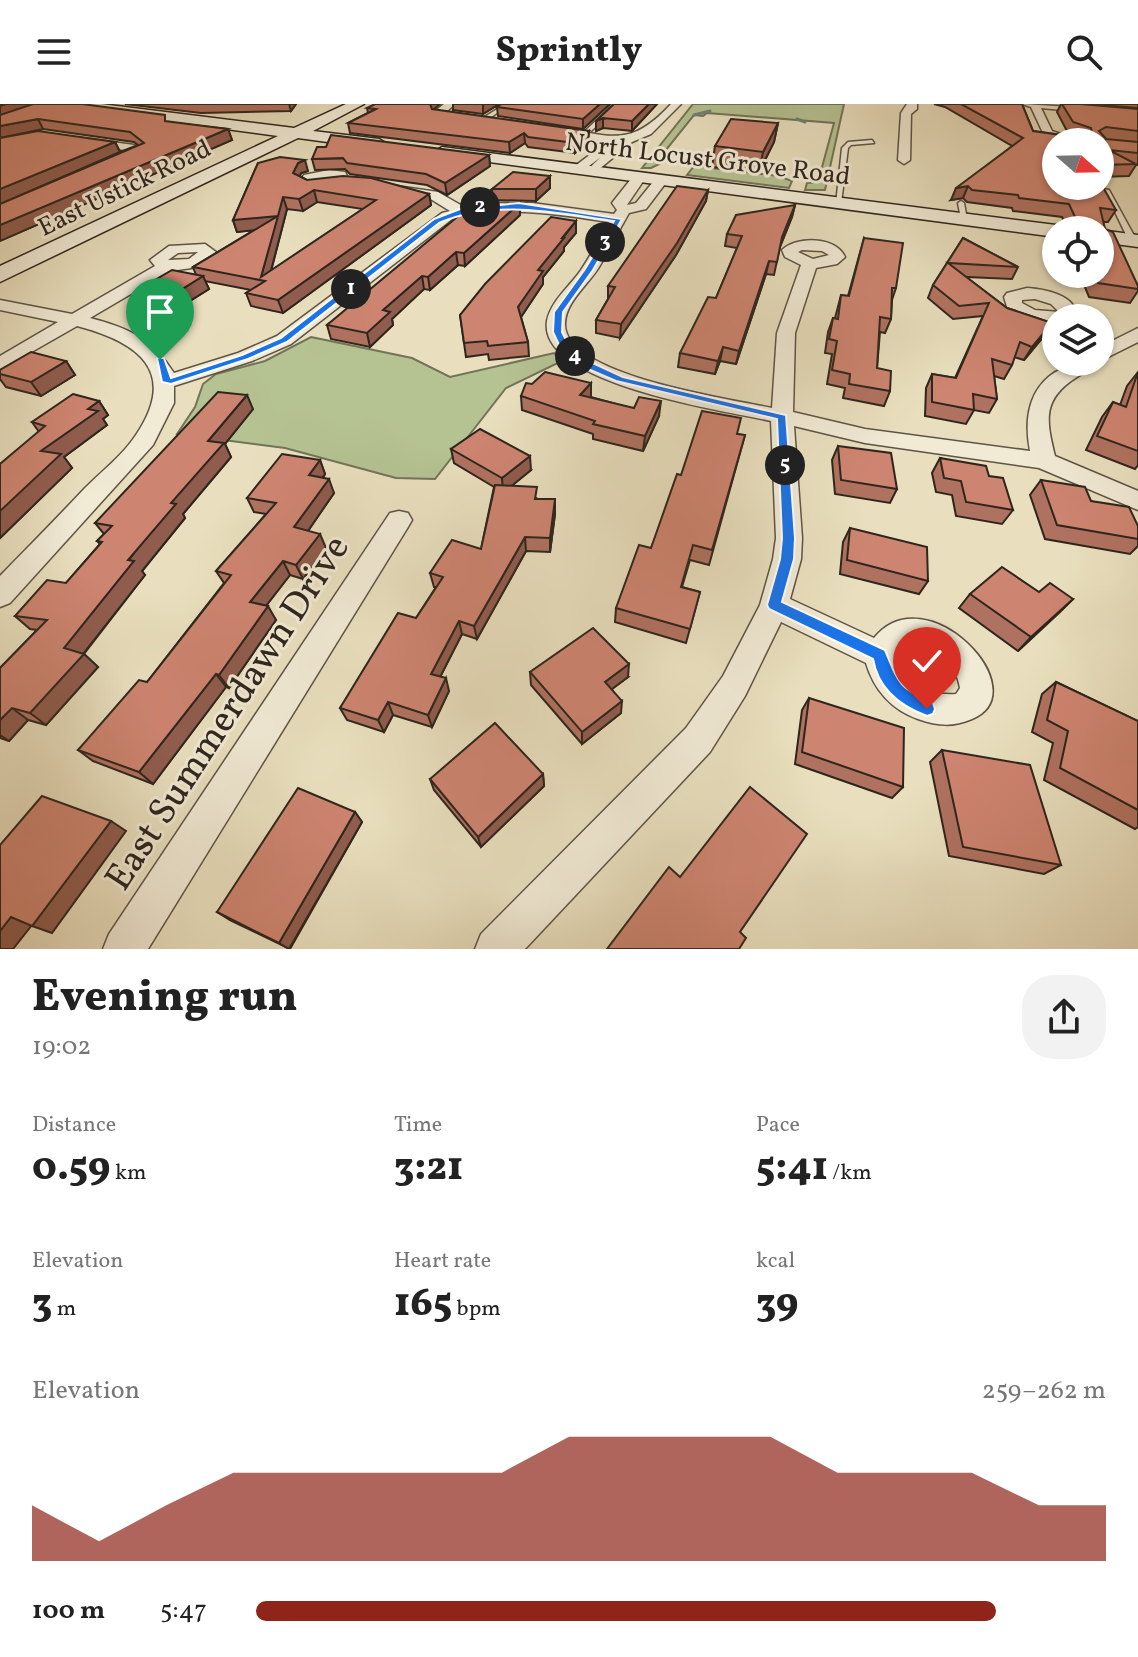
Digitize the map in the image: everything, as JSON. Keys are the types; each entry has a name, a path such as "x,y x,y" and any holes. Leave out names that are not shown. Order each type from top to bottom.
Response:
{"main road":[{"name":"East Ustick Road","path":"0,275 357,104"},
{"path":"80,105 397,146"},
{"name":"North Locust Grove Road","path":"426,150 838,203 962,211 1042,228"},
{"path":"1114,239 1136,244"}],"street":[{"path":"450,104 438,114 497,123"},
{"path":"584,170 627,142 655,129 676,104"},
{"path":"904,160 906,113 912,109 912,104"},
{"path":"1027,104 1138,114"},
{"path":"1034,104 1045,128"},
{"path":"541,128 627,142"},
{"path":"74,140 134,148 140,152 119,163"},
{"path":"640,177 619,203 621,215 589,270 559,312 558,332 571,353 600,372 619,379 892,441 1044,461 1138,501"},
{"path":"343,180 422,191 460,211"},
{"path":"167,382 245,357 284,340 437,221 460,211 519,205 621,215 641,206 662,180"},
{"path":"496,949 698,740 734,686 774,605 787,559 789,538 782,417 786,333 810,263"},
{"path":"0,364 166,266"},
{"path":"0,305 118,333 143,344 160,360 167,382 163,409 145,440 0,595"},
{"path":"1114,350 1133,343"},
{"path":"1044,461 1036,425 1041,400 1056,381 1064,376"},
{"name":"East Summerdawn Drive","path":"124,949 399,520"},
{"path":"774,605 880,655"}],"lane":[{"path":"482,121 508,104"},
{"path":"586,133 617,104"},
{"path":"838,203 845,148 850,143 872,142"},
{"path":"1112,200 1136,244"}],"green space":[{"path":"693,104 844,104 825,190 805,190 807,183 818,182 834,123 707,113 694,115 661,156 670,159 651,168 642,168"},
{"path":"694,166 778,176 792,181 789,188 687,175"},
{"path":"311,337 412,358 450,377 554,353 562,361 506,388 435,479 396,478 285,448 177,434 195,407 203,384 216,374 265,361"}],"building":[{"path":"33,104 82,104 165,115 165,121 228,129 0,225 0,204 144,143 130,132 38,119 0,126 0,115"},
{"path":"375,104 430,104 432,109 589,131 575,143 528,137 524,133 509,142 348,123 376,109 367,108"},
{"path":"501,104 600,104 583,119 497,107"},
{"path":"614,104 649,104 632,121 603,118 596,121"},
{"path":"961,104 1022,104 1033,131 1042,132 1042,200 1110,200 1116,210 1100,208 1102,216 1075,216 1069,204 972,190 968,186 956,188 1023,138"},
{"path":"1062,104 1138,109 1138,131 1091,128 1073,122"},
{"path":"731,119 778,123 763,152 715,146"},
{"path":"38,131 115,142 0,189 0,138"},
{"path":"331,135 489,155 445,183 426,174 347,163 343,158 312,159 317,147 326,147"},
{"path":"1114,140 1138,142 1138,153 1114,151"},
{"path":"1114,153 1136,164 1114,165"},
{"path":"280,157 305,160 298,163 293,173 307,180 343,176 371,178 429,194 278,300 246,293 265,281 193,267 278,216 233,220 258,163","holes":["314,190 376,200 261,277 283,197 299,199"]},
{"path":"513,172 550,176 536,189 492,189"},
{"path":"677,186 708,190 677,243 621,324 596,320 615,287 608,286"},
{"path":"520,203 464,253 456,252 428,277 422,276 383,310 390,312 367,333 327,325 468,208"},
{"path":"795,205 782,237 777,262 769,261 739,351 723,347 718,361 680,353 708,297 716,298 742,236 727,234 736,215"},
{"path":"551,217 576,221 538,270 543,271 518,307 528,342 488,346 487,341 464,343 460,315 485,284"},
{"path":"1114,234 1138,286 1138,289 1114,285"},
{"path":"864,238 903,243 896,288 892,288 891,319 880,317 877,368 891,371 890,391 849,384 850,374 832,370 837,341 829,339 833,318 838,319 841,295 849,296"},
{"path":"963,238 1018,267 948,263 1007,308 1042,320 1042,335 1032,347 1020,342 1012,365 992,359 997,399 973,394 974,410 932,402 932,374 956,378 989,303 959,306 933,285"},
{"path":"172,270 203,276 171,296 138,290"},
{"path":"31,352 66,361 31,382 0,374 0,370"},
{"path":"545,372 591,383 580,395 634,408 639,397 661,401 645,436 593,424 595,421 521,396 526,383 532,384"},
{"path":"1138,372 1138,451 1097,436 1113,402 1126,407"},
{"path":"218,392 247,395 208,441 224,443 171,503 176,504 128,560 134,561 64,648 84,654 30,713 12,708 0,720 0,668 47,620 15,616 47,580 66,583 112,526 95,523"},
{"path":"73,394 99,401 88,409 98,411 41,451 61,454 0,511 0,464 45,426 32,422"},
{"path":"702,411 741,418 737,434 745,435 712,550 693,545 681,587 700,592 690,629 616,608 639,545 651,548 677,474 681,475"},
{"path":"480,429 530,456 502,478 451,449"},
{"path":"838,446 891,453 897,489 841,480"},
{"path":"282,454 320,460 309,475 329,479 294,527 320,534 296,565 283,561 250,602 268,606 219,675 216,674 139,772 78,750 139,680 147,682 231,575 216,571 276,503 247,498"},
{"path":"940,458 986,466 989,476 1003,478 1013,510 966,502 961,481 944,478"},
{"path":"1041,480 1085,487 1091,501 1129,507 1138,526 1138,539 1057,525"},
{"path":"495,485 537,487 535,499 555,499 550,538 525,537 474,626 459,621 431,674 446,678 428,715 388,702 378,720 340,708 398,613 416,618 443,577 430,573 452,540 481,549"},
{"path":"850,528 927,547 928,581 847,560"},
{"path":"1002,567 1039,592 1050,583 1073,599 1031,637 970,594"},
{"path":"593,628 629,664 605,682 622,701 582,732 530,672"},
{"path":"1056,682 1138,721 1138,810 1060,768 1068,731 1047,720"},
{"path":"809,698 904,728 903,787 802,752"},
{"path":"495,723 543,774 478,837 430,779"},
{"path":"942,750 1030,765 1061,865 963,847"},
{"path":"750,787 807,834 740,932 746,938 739,949 607,949 669,867 680,877"},
{"path":"298,788 355,812 279,943 217,912"},
{"path":"42,796 111,821 32,926 11,917 0,931 0,845"}],"waterway":[{"path":"694,115 710,111"},
{"path":"797,119 805,122"}],"route":[{"path":"160,360 167,382 266,349 298,331 437,221 460,211 519,205 618,219 589,270 559,312 556,322 563,343 584,363 619,379 782,417 789,538 782,582 774,605 880,655 883,670 892,686 908,700 927,709"}]}
